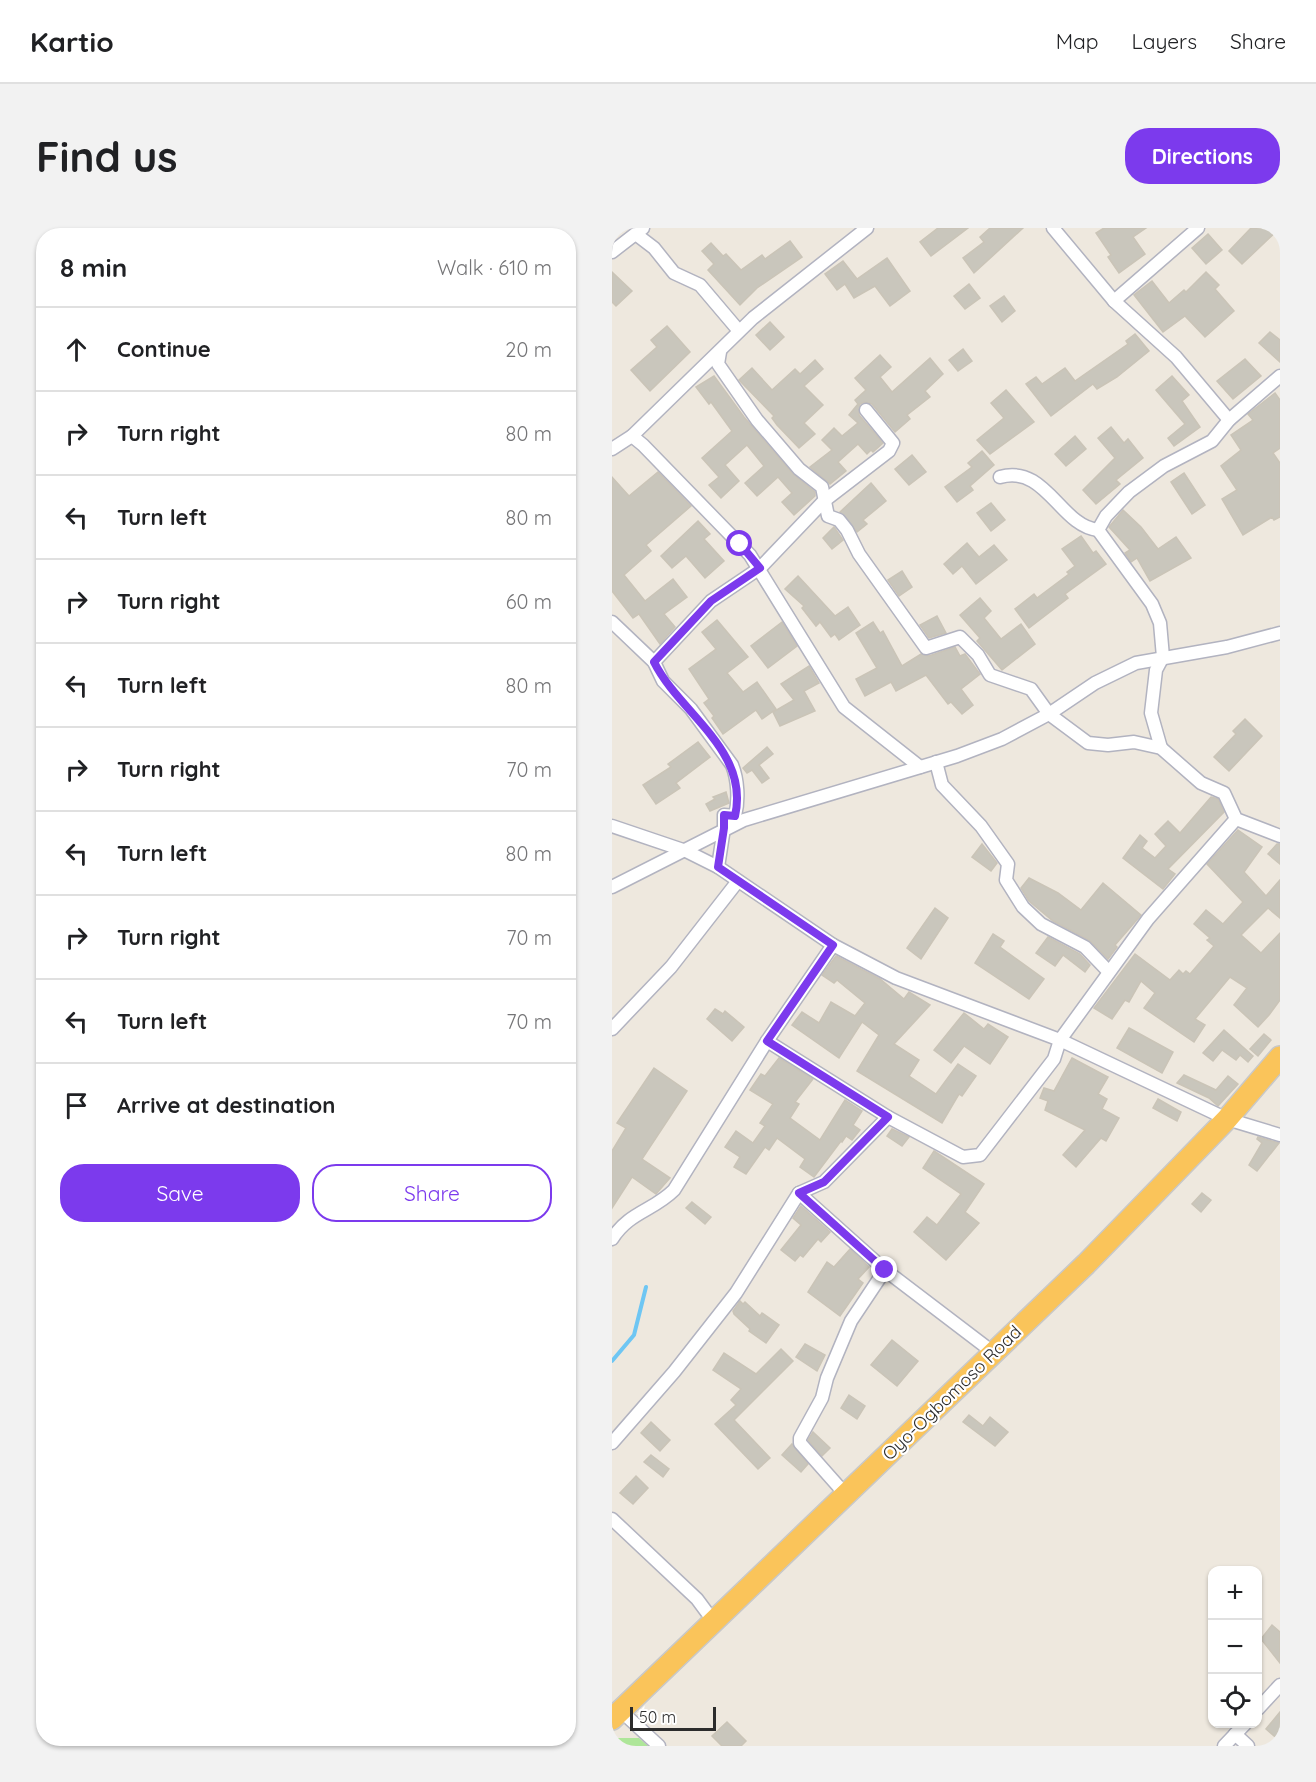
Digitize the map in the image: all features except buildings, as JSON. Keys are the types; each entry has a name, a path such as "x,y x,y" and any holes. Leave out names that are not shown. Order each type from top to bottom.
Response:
{"highway":[{"name":"Oyo-Ogbomoso Road","path":"617,1715 1086,1264 1227,1119 1280,1057"}],"street":[{"path":"612,449 632,436 715,360 753,318 867,228"},
{"path":"1053,228 1114,301 1176,357 1229,420"},
{"path":"1114,301 1198,228"},
{"path":"612,252 640,231 674,273 700,285 739,332"},
{"path":"715,360 757,420 799,469 822,487 828,516 839,520 847,530 859,554 923,645 930,648 960,637 978,655 990,675 1031,689 1049,714 1088,743 1108,745 1134,742 1161,748 1201,783 1224,793 1236,819 1280,836"},
{"path":"1098,530 1106,516 1129,492 1164,466 1212,441 1229,420 1278,383"},
{"path":"654,662 711,601 760,568 824,501 893,446 866,410"},
{"path":"632,436 740,544 760,568 844,707 920,767"},
{"path":"1000,477 1018,474 1044,488 1080,525 1086,529 1098,530 1152,604 1160,623 1163,657 1156,670 1151,713 1161,748"},
{"path":"612,622 654,662 663,681 691,709 735,774 738,803 735,816 724,815 718,867"},
{"path":"612,887 686,851 724,828 1002,739 1049,714 1116,671 1163,657 1227,647 1280,633"},
{"path":"936,762 942,785 981,826 1008,864 1006,880 1023,907 1041,924 1084,947 1109,972"},
{"path":"767,1041 888,1117 963,1157 980,1155 1054,1059 1060,1040 1148,919 1236,819"},
{"path":"612,826 686,851 718,867 833,945 896,978 1060,1040 1227,1119 1280,1135"},
{"path":"612,1029 671,967 738,881"},
{"path":"612,1239 629,1217 666,1198 674,1190 767,1041 833,945"},
{"path":"612,1443 674,1372 736,1293 799,1193 824,1182 888,1117"},
{"path":"799,1193 885,1270 994,1353"},
{"path":"846,1495 800,1443 800,1438 822,1398 826,1378 851,1321 885,1270"},
{"path":"612,1519 697,1599 714,1622"},
{"path":"1262,1704 1280,1684"},
{"path":"617,1715 659,1746"},
{"path":"1224,1746 1241,1728"},
{"path":"1235,1734 1248,1746"}],"green space":[{"path":"612,1738 639,1738 648,1746 612,1746"}],"waterway":[{"path":"612,1361 634,1335 646,1287"}],"route":[{"path":"740,544 760,568 711,601 691,626 665,648 654,662 663,681 691,709 732,765 735,774 738,803 735,816 724,815 718,867 833,945 767,1041 888,1117 836,1172 824,1182 799,1193 885,1270"}]}
